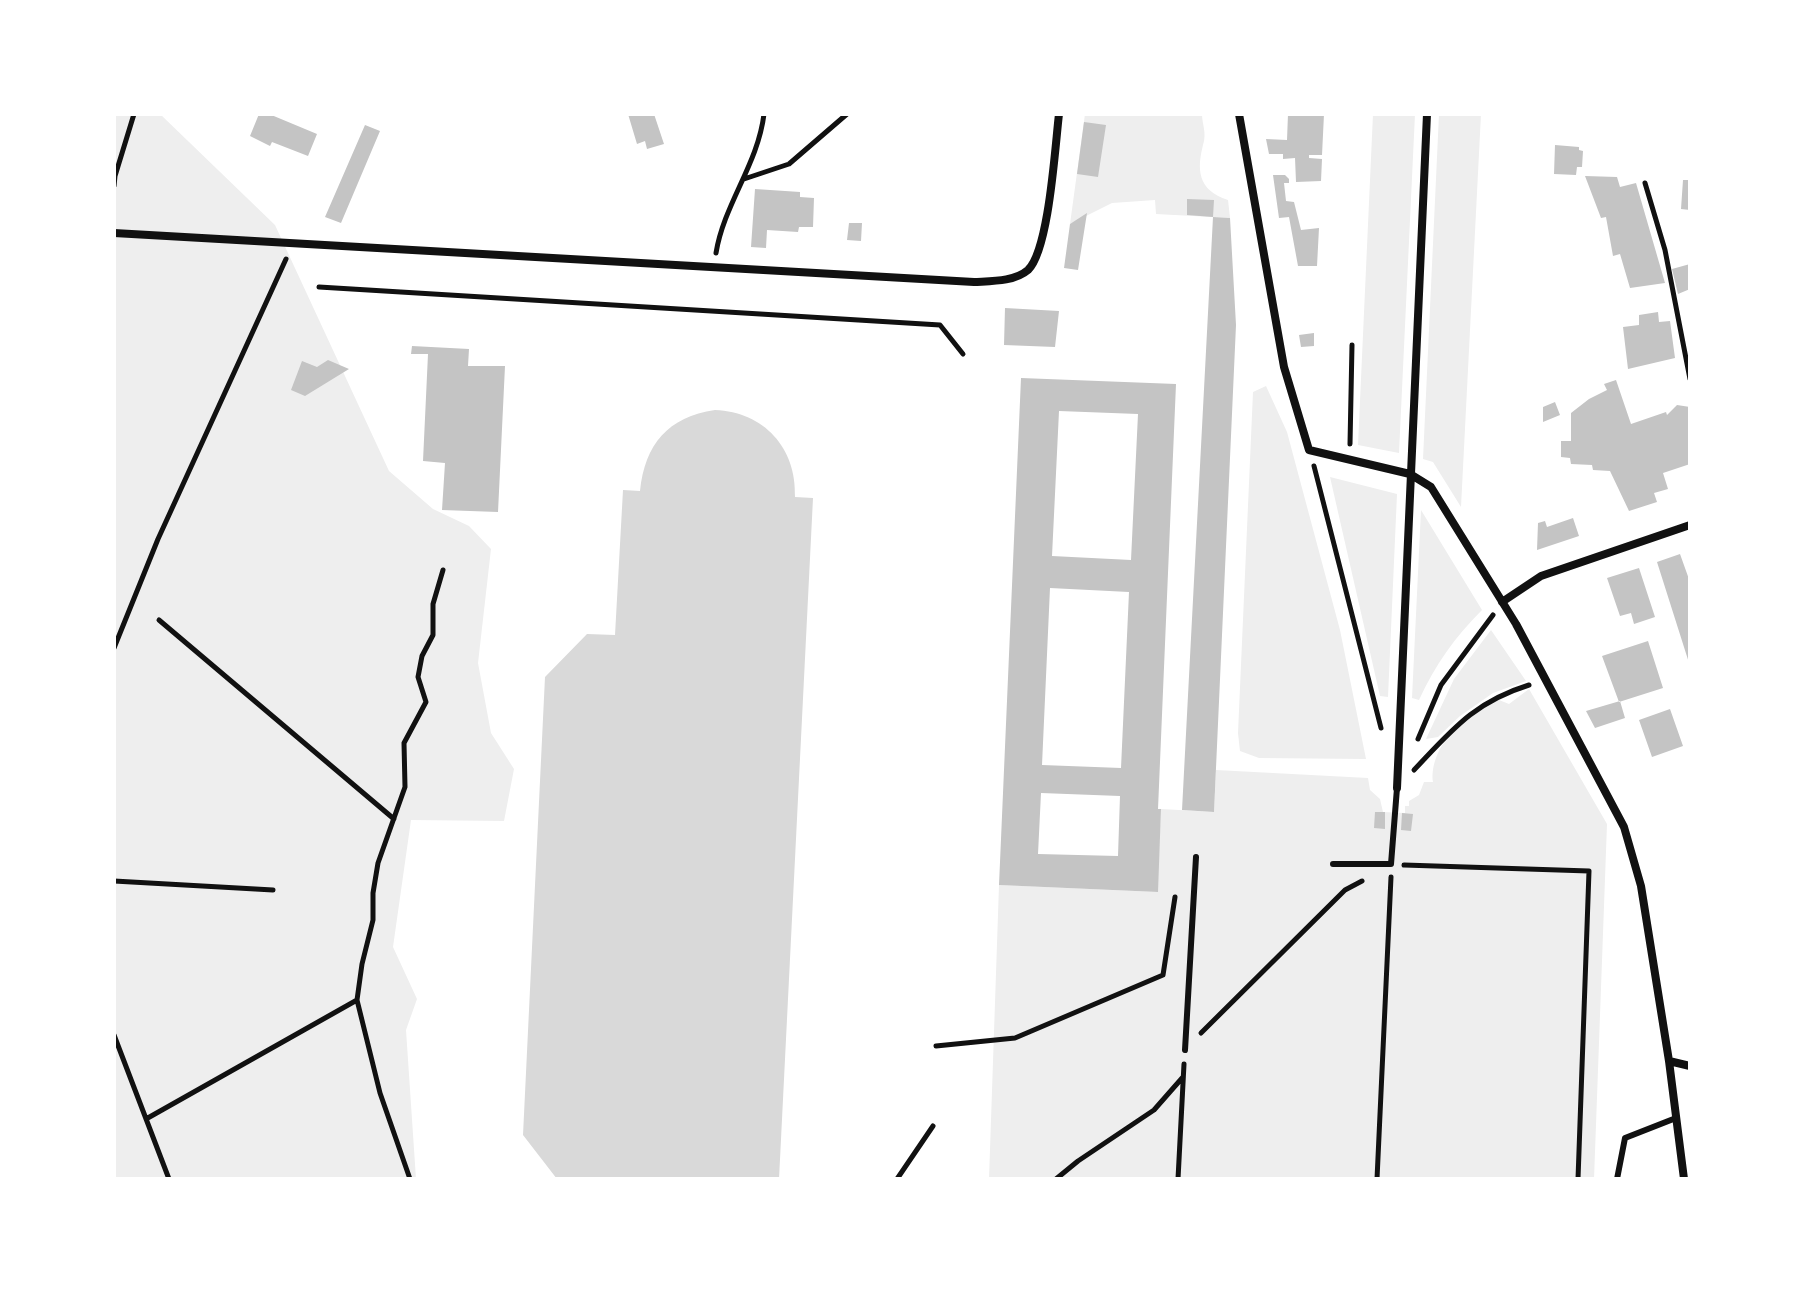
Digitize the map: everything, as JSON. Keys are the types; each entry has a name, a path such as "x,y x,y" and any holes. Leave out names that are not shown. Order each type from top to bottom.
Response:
{"street":[{"path":"114,233 974,282 1002,281 1026,273 1036,260 1045,227 1059,114"},
{"path":"1239,114 1284,367 1309,450 1410,474 1431,487 1502,602 1624,827 1641,886 1684,1179"},
{"path":"1397,788 1427,114"},
{"path":"1502,602 1541,576 1690,525"},
{"path":"1669,1061 1690,1066"}],"lane":[{"path":"1333,864 1391,864 1397,788"},
{"path":"1185,1050 1196,857"},
{"path":"1617,1179 1625,1138 1676,1118"}],"path":[{"path":"114,186 114,176 134,114"},
{"path":"714,266 718,241 753,159 764,114"},
{"path":"743,179 789,164 847,114"},
{"path":"1645,183 1665,250 1690,379"},
{"path":"114,648 158,539 293,243"},
{"path":"319,287 940,325 963,354"},
{"path":"1350,461 1352,345"},
{"path":"1309,450 1381,728"},
{"path":"410,1179 380,1093 357,1000 373,920 378,863 405,787 404,743 426,702 418,677 422,656 433,635 433,604 443,570"},
{"path":"1413,749 1441,685 1502,602"},
{"path":"159,620 394,819"},
{"path":"1397,788 1463,718 1485,703 1528,685 1547,684"},
{"path":"1377,1179 1391,864"},
{"path":"1178,1179 1185,1050 1345,890 1391,864 1589,871 1578,1179"},
{"path":"114,881 273,890"},
{"path":"936,1046 1015,1038 1163,975 1177,885"},
{"path":"146,1119 357,1000"},
{"path":"114,1035 169,1179"},
{"path":"1056,1179 1154,1110 1183,1076"},
{"path":"897,1179 933,1126"}],"shaded area":[{"path":"114,114 160,114 275,225 389,471 433,509 469,526 491,549 478,663 491,733 514,769 504,821 411,820 393,947 417,999 406,1030 416,1179 114,1179"},
{"path":"1085,114 1202,114 1205,136 1200,162 1202,178 1210,191 1228,200 1230,218 1156,214 1155,200 1112,203 1070,224"},
{"path":"1373,114 1415,114 1399,453 1358,445"},
{"path":"1439,114 1481,114 1461,507 1433,462 1423,459"},
{"path":"1266,386 1287,432 1340,630 1366,759 1259,758 1240,751 1238,733 1253,392"},
{"path":"715,410 733,412 762,425 783,448 790,463 795,497 813,498 779,1179 557,1179 523,1135 545,677 587,634 615,635 623,490 640,491 647,460 672,426"},
{"path":"1330,477 1397,494 1388,697 1380,696"},
{"path":"1421,510 1482,610 1446,652 1419,700 1412,698"},
{"path":"1491,630 1526,681 1493,693 1460,716 1438,737 1426,739 1454,679"},
{"path":"1529,689 1607,824 1594,1179 989,1179 999,885 1157,892 1161,809 1214,812 1216,770 1368,778 1370,790 1380,799 1383,812 1405,813 1405,806 1409,806 1409,801 1419,795 1424,782 1433,782 1437,755 1452,731 1487,705 1499,700 1509,704"}],"building":[{"path":"259,114 269,114 317,134 308,156 272,142 270,146 250,136"},
{"path":"628,114 654,114 664,144 647,149 645,141 637,144"},
{"path":"1288,114 1324,114 1322,155 1309,155 1309,158 1322,159 1321,181 1296,182 1295,158 1283,159 1283,154 1269,154 1266,139 1287,140"},
{"path":"1084,122 1106,125 1098,177 1077,174"},
{"path":"365,125 380,131 341,223 325,217"},
{"path":"1555,145 1579,147 1583,151 1582,167 1577,167 1576,175 1554,174"},
{"path":"1273,175 1285,175 1289,179 1289,183 1284,183 1286,201 1294,202 1301,230 1319,228 1317,266 1298,266 1289,217 1279,218"},
{"path":"1585,176 1617,177 1620,187 1636,183 1665,283 1630,288 1620,254 1613,256 1606,217 1601,218"},
{"path":"1683,180 1690,180 1690,210 1681,209"},
{"path":"755,189 800,192 800,197 814,198 813,227 799,227 798,232 767,230 766,248 751,247"},
{"path":"1187,199 1214,200 1213,217 1187,215"},
{"path":"1087,213 1078,270 1064,268 1070,224"},
{"path":"1213,217 1230,218 1236,325 1214,812 1182,810"},
{"path":"849,223 862,223 861,241 847,240"},
{"path":"1690,264 1690,289 1678,294 1672,269"},
{"path":"1005,308 1059,311 1055,347 1004,345"},
{"path":"1658,312 1659,322 1670,321 1675,358 1628,369 1623,327 1639,325 1639,315"},
{"path":"1314,333 1314,346 1301,347 1299,335"},
{"path":"412,346 469,349 468,366 505,366 498,512 442,510 445,463 423,461 428,354 411,354"},
{"path":"328,360 349,369 305,396 291,390 302,361 317,367"},
{"path":"1021,378 1176,384 1158,809 1161,809 1158,892 999,885","holes":["1059,411 1138,414 1131,560 1052,556","1050,588 1129,592 1121,768 1042,765","1041,793 1120,796 1118,856 1038,854"]},
{"path":"1616,380 1631,424 1666,412 1667,415 1677,405 1690,407 1690,464 1663,473 1668,489 1654,493 1657,502 1629,511 1610,471 1593,470 1592,465 1571,464 1570,458 1561,457 1561,441 1571,441 1571,413 1607,390 1604,384"},
{"path":"1555,402 1560,415 1543,422 1543,407"},
{"path":"1573,518 1579,536 1537,550 1538,523 1545,521 1547,527"},
{"path":"1680,554 1690,582 1690,666 1657,562"},
{"path":"1639,568 1655,617 1634,624 1631,613 1620,616 1607,578"},
{"path":"1648,641 1663,688 1619,702 1602,656"},
{"path":"1620,701 1625,718 1595,728 1586,711"},
{"path":"1670,709 1683,746 1652,757 1639,720"},
{"path":"1375,812 1385,812 1385,829 1374,828"},
{"path":"1402,813 1413,814 1411,831 1401,830"}]}
